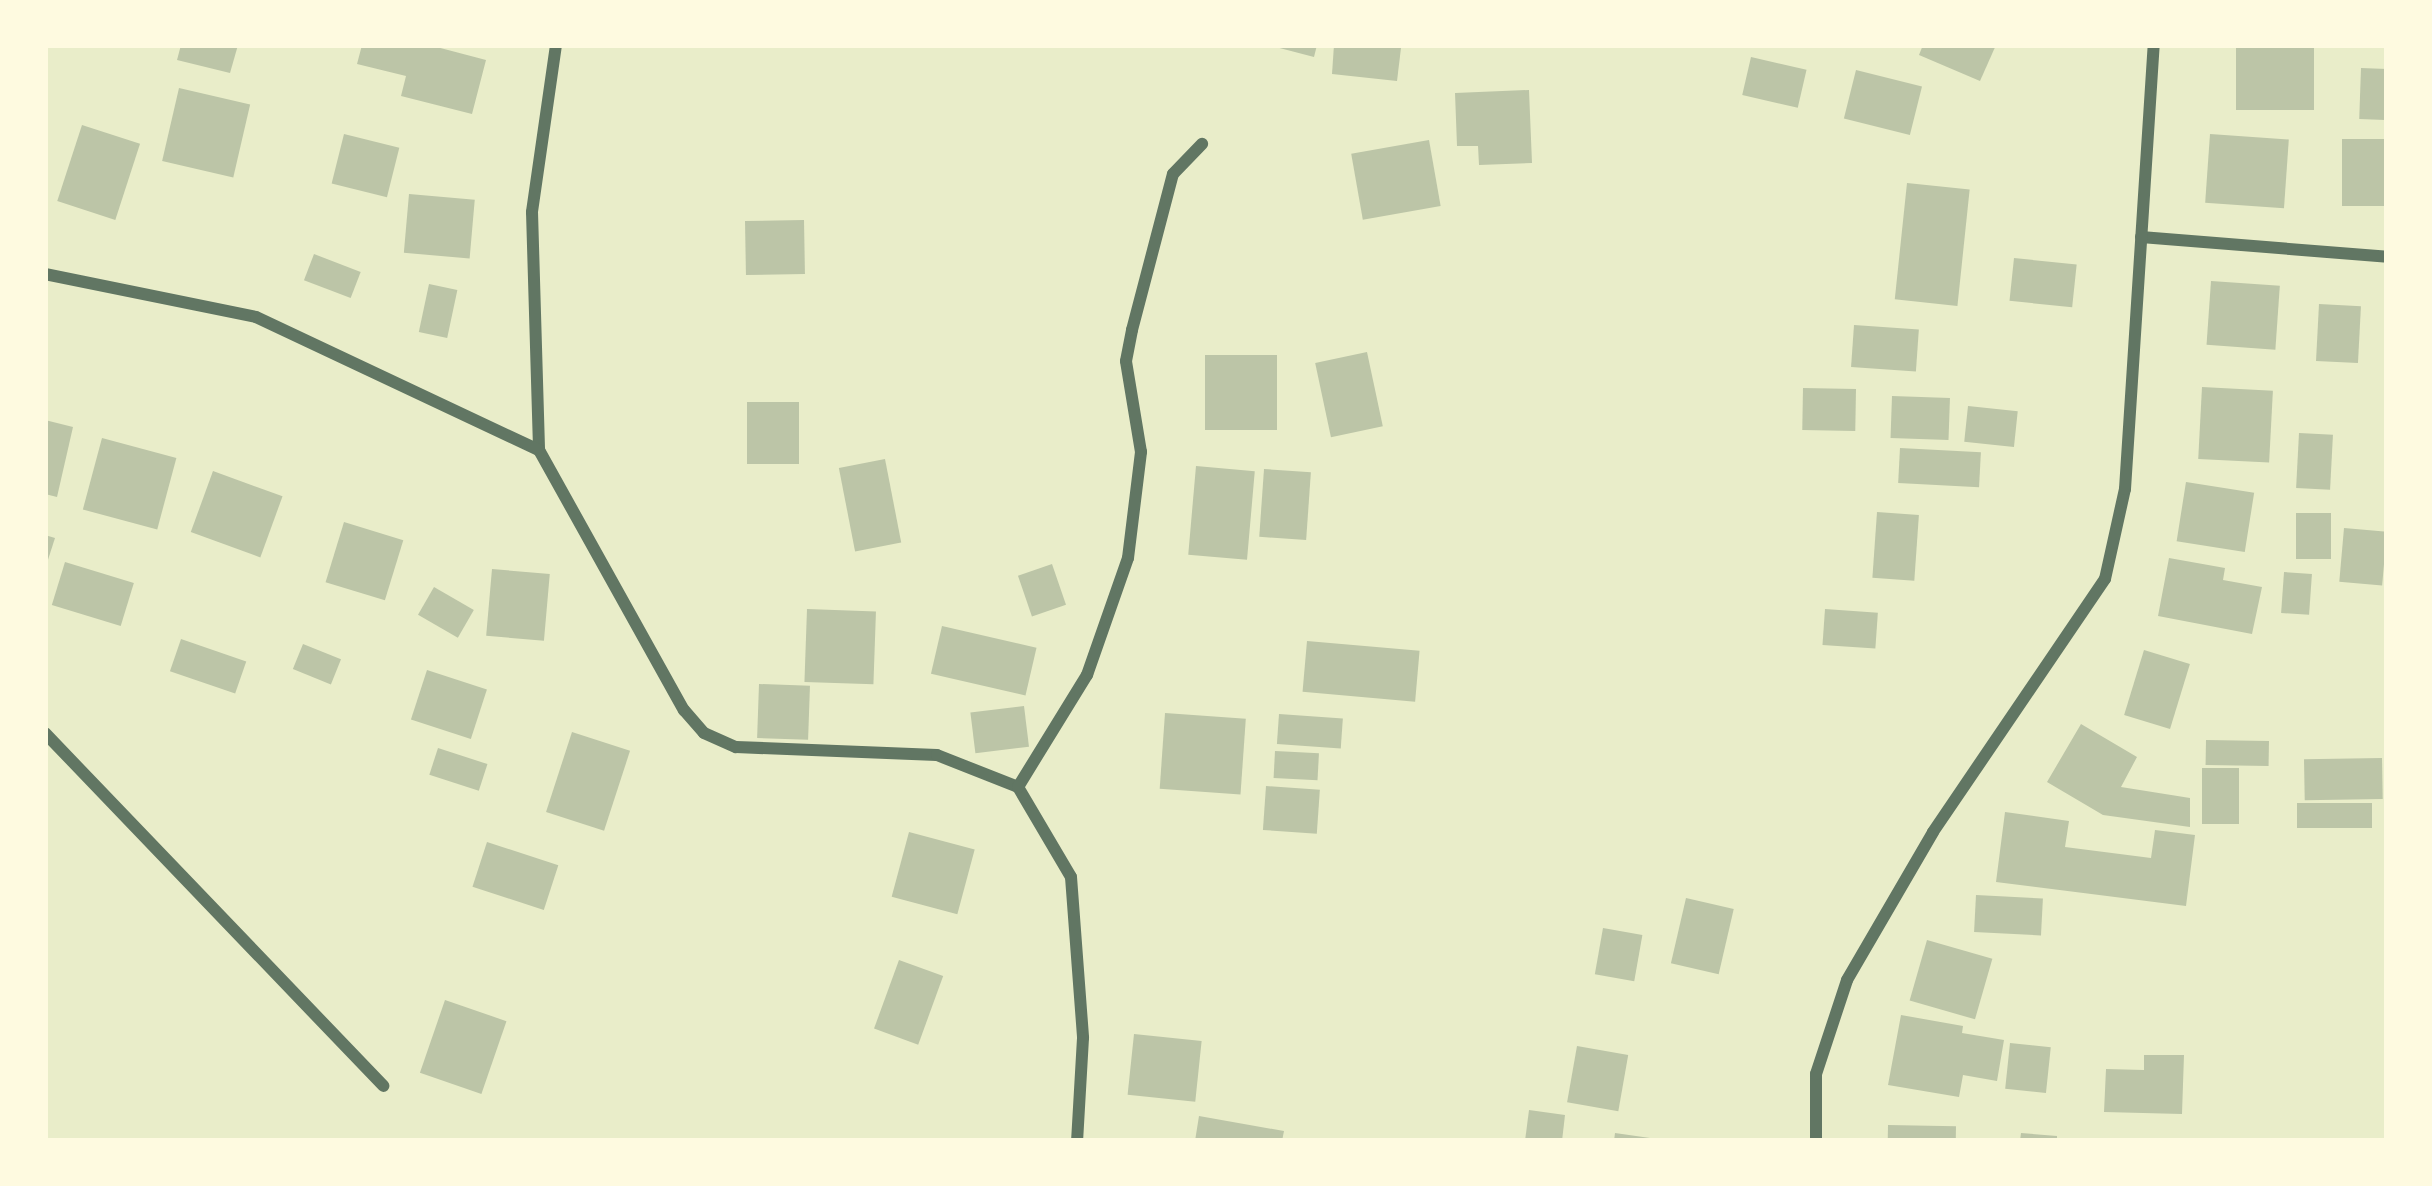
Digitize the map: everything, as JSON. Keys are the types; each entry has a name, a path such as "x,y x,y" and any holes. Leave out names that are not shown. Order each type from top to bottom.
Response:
{"street":[{"path":"556,45 532,212 539,450 683,710 704,733 736,747 937,754 1018,787 1071,877 1083,1038 1077,1141"},
{"path":"1816,1141 1816,1074 1847,980 1933,832 2104,579 2125,489 2154,45"},
{"path":"1018,787 1087,676 1128,558 1141,452 1126,362 1174,174 1202,144"},
{"path":"2141,237 2387,257"},
{"path":"45,274 256,317 539,450"},
{"path":"45,733 383,1086"}],"building":[{"path":"181,45 238,45 230,73 177,60"},
{"path":"362,45 429,45 486,60 472,114 401,96 406,76 357,64"},
{"path":"1268,45 1317,45 1314,57"},
{"path":"1334,45 1401,48 1397,81 1332,74"},
{"path":"1923,45 1996,45 1980,81 1919,55"},
{"path":"2236,45 2314,45 2314,110 2236,110"},
{"path":"1751,57 1807,70 1798,108 1742,95"},
{"path":"2361,68 2387,69 2385,120 2359,119"},
{"path":"1856,70 1922,86 1910,135 1844,119"},
{"path":"179,88 250,104 233,177 162,161"},
{"path":"1529,90 1532,163 1479,165 1478,146 1457,146 1455,93"},
{"path":"82,125 140,144 115,220 57,201"},
{"path":"344,134 399,148 387,197 332,183"},
{"path":"2210,134 2289,140 2284,208 2205,203"},
{"path":"2342,139 2387,139 2387,206 2342,206"},
{"path":"1429,140 1441,206 1363,220 1351,154"},
{"path":"1907,183 1970,190 1957,306 1895,299"},
{"path":"409,194 475,200 470,259 404,253"},
{"path":"804,220 805,274 746,275 745,221"},
{"path":"314,254 361,272 351,298 304,280"},
{"path":"2014,258 2077,265 2072,307 2010,301"},
{"path":"2211,281 2280,286 2275,350 2207,345"},
{"path":"429,284 457,290 447,338 419,332"},
{"path":"2319,304 2361,306 2358,363 2316,361"},
{"path":"1854,325 1919,330 1916,371 1851,367"},
{"path":"1367,352 1383,426 1331,437 1315,363"},
{"path":"1205,355 1277,355 1277,430 1205,430"},
{"path":"2202,387 2273,391 2269,463 2198,459"},
{"path":"1803,388 1856,389 1855,431 1802,430"},
{"path":"1892,396 1950,398 1948,440 1891,438"},
{"path":"747,402 799,402 799,464 747,464"},
{"path":"1968,406 2018,411 2014,447 1964,442"},
{"path":"45,420 73,427 57,497 45,494"},
{"path":"2299,433 2333,435 2330,490 2296,488"},
{"path":"102,438 176,458 157,529 83,509"},
{"path":"1900,448 1981,452 1979,487 1898,483"},
{"path":"885,459 901,542 855,551 839,468"},
{"path":"1196,466 1255,471 1247,560 1188,555"},
{"path":"1264,469 1311,472 1306,540 1259,537"},
{"path":"213,471 283,496 260,557 191,532"},
{"path":"2186,482 2254,493 2245,552 2177,541"},
{"path":"1877,512 1919,515 1914,581 1872,578"},
{"path":"2296,513 2331,513 2331,559 2296,559"},
{"path":"344,522 403,540 385,600 326,582"},
{"path":"2344,528 2387,532 2382,586 2339,582"},
{"path":"45,535 55,538 46,566 45,566"},
{"path":"2169,558 2225,568 2223,580 2262,587 2252,634 2158,616"},
{"path":"65,562 134,583 121,626 52,605"},
{"path":"1052,564 1066,605 1032,616 1018,576"},
{"path":"492,569 550,574 544,641 486,636"},
{"path":"2284,572 2312,574 2309,615 2281,613"},
{"path":"434,587 474,610 458,638 418,615"},
{"path":"807,609 876,611 873,684 804,682"},
{"path":"1825,609 1878,613 1875,649 1822,645"},
{"path":"942,626 1037,648 1025,696 931,674"},
{"path":"181,639 246,661 235,694 170,671"},
{"path":"1307,641 1420,651 1415,702 1303,692"},
{"path":"303,644 341,659 331,684 293,669"},
{"path":"2144,650 2190,664 2170,729 2124,715"},
{"path":"427,670 487,689 471,739 411,719"},
{"path":"759,684 810,686 808,740 757,738"},
{"path":"1024,706 1029,747 975,753 970,713"},
{"path":"1165,713 1246,719 1241,794 1160,789"},
{"path":"1279,714 1343,718 1341,748 1277,744"},
{"path":"2081,724 2137,757 2121,787 2190,798 2190,827 2103,815 2047,782"},
{"path":"572,732 630,751 604,831 546,812"},
{"path":"2206,740 2269,741 2269,766 2206,765"},
{"path":"438,748 487,764 479,791 429,775"},
{"path":"1275,751 1319,753 1318,780 1274,778"},
{"path":"2382,758 2383,799 2305,800 2304,759"},
{"path":"2202,768 2239,768 2239,824 2202,824"},
{"path":"1266,786 1320,790 1317,834 1263,830"},
{"path":"2297,803 2372,803 2372,828 2297,828"},
{"path":"2005,812 2069,821 2065,847 2151,858 2155,830 2195,835 2186,906 1996,882"},
{"path":"909,832 975,850 957,914 892,897"},
{"path":"487,842 558,865 544,910 472,887"},
{"path":"1976,895 2043,899 2041,935 1974,932"},
{"path":"1686,898 1734,909 1719,974 1671,963"},
{"path":"1603,928 1642,935 1634,981 1595,974"},
{"path":"1927,940 1992,959 1975,1019 1910,1001"},
{"path":"899,960 943,976 918,1045 874,1029"},
{"path":"445,1000 506,1021 481,1094 420,1073"},
{"path":"1901,1015 1963,1026 1962,1033 2004,1040 1997,1081 1963,1075 1959,1097 1888,1085"},
{"path":"1134,1034 1202,1041 1195,1102 1128,1095"},
{"path":"2010,1043 2051,1047 2046,1093 2005,1089"},
{"path":"1577,1046 1628,1055 1618,1111 1567,1102"},
{"path":"2144,1055 2184,1055 2182,1114 2104,1112 2106,1069 2144,1070"},
{"path":"1529,1110 1565,1115 1562,1141 1525,1141"},
{"path":"1199,1116 1284,1131 1282,1141 1195,1141"},
{"path":"1888,1125 1956,1126 1956,1141 1888,1141"},
{"path":"1615,1133 1650,1138 1650,1141 1614,1141"},
{"path":"2021,1133 2057,1136 2057,1141 2020,1141"}]}
